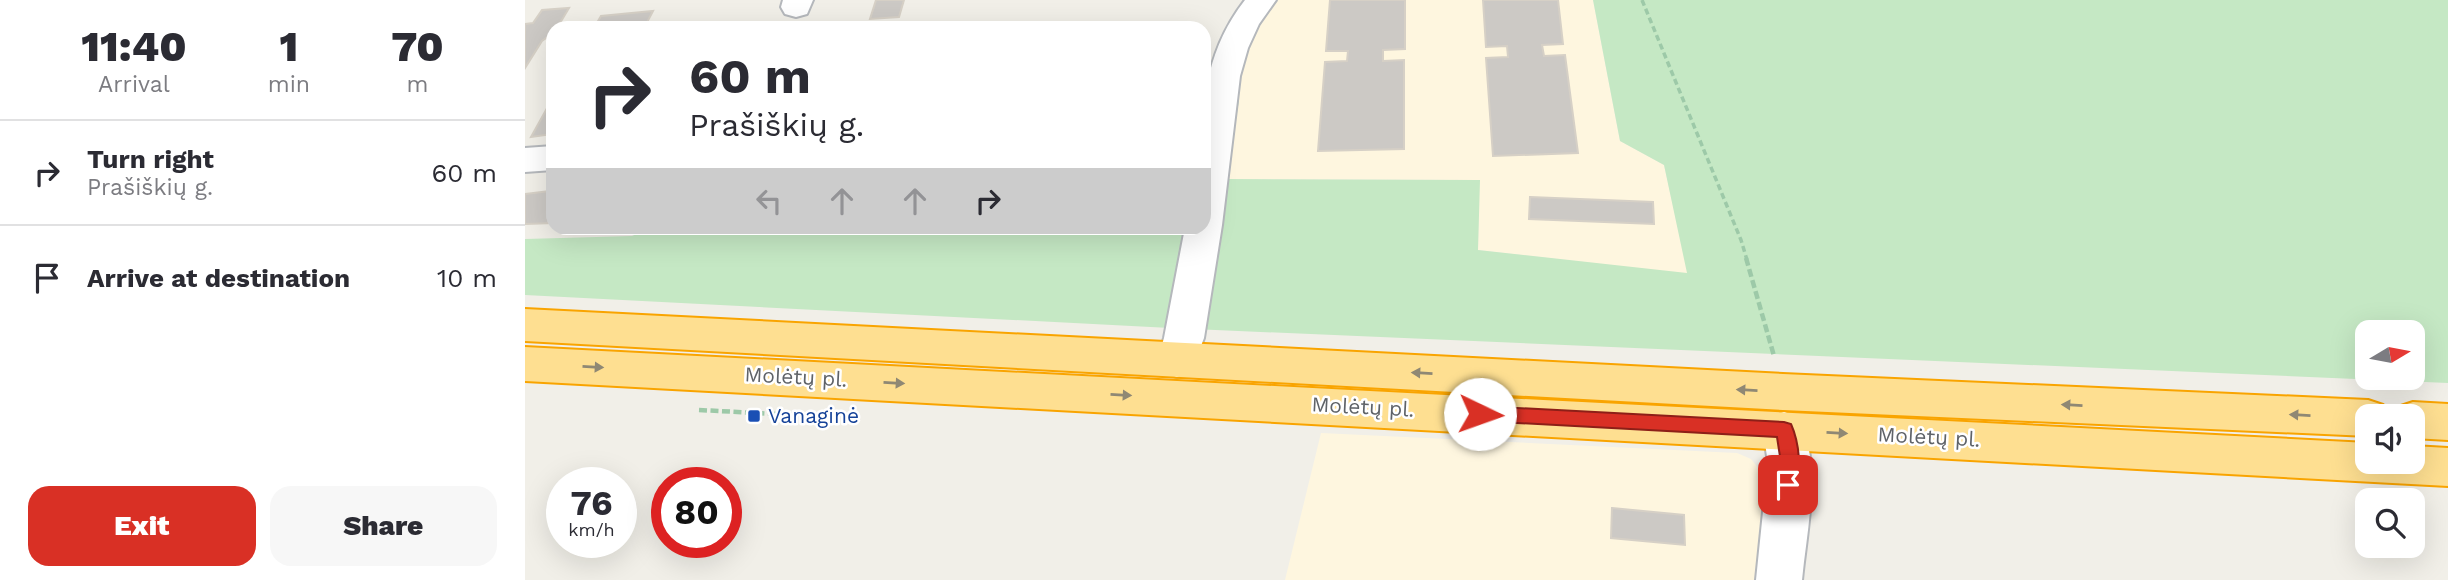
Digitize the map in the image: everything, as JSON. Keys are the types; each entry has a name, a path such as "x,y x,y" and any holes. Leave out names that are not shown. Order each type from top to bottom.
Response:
{"highway":[{"name":"Molėtų pl.","path":"525,325 1177,360 2355,461"},
{"name":"Molėtų pl.","path":"525,364 1783,411 2355,418"},
{"path":"2425,421 2448,422"},
{"name":"Molėtų pl.","path":"2425,466 2448,467"}],"street":[{"path":"1211,172 1225,64 1236,35 1261,0"},
{"path":"525,160 546,158"},
{"path":"1177,360 1202,235"},
{"path":"1779,580 1790,463 1783,411"}],"path":[{"path":"1642,0 1741,240 1783,411"}],"shaded area":[{"path":"1247,0 1593,0 1620,141 1664,165 1688,274 1478,250 1479,180 1227,179 1239,100 1211,102 1211,90 1238,8"},
{"path":"1321,433 1737,453 1751,459 1764,482 1756,580 1285,580"}],"green space":[{"path":"1593,0 2448,0 2448,383 2425,382 2425,320 2355,320 2355,379 1170,328 525,295 525,239 634,235 1211,235 1211,102 1239,100 1227,179 1480,180 1478,250 1687,273 1664,165 1620,141"}],"building":[{"path":"876,0 904,0 899,17 870,19"},
{"path":"1330,0 1405,0 1405,49 1383,50 1383,61 1404,60 1404,149 1318,151 1325,62 1347,61 1348,51 1326,51"},
{"path":"1483,0 1558,0 1563,44 1542,45 1544,56 1565,55 1578,153 1493,156 1486,58 1508,57 1507,46 1486,47"},
{"path":"569,8 561,21 546,21 546,38 525,68 525,24 533,23 542,10"},
{"path":"653,11 648,21 598,21 601,16"},
{"path":"546,110 546,135 531,137"},
{"path":"546,191 546,223 525,224 525,194"},
{"path":"1530,197 1653,202 1654,224 1529,219"},
{"path":"1612,508 1684,515 1685,545 1611,538"}],"place":[{"name":"Vanaginė","path":"754,416"}],"route":[{"path":"1480,414 1784,430 1790,463 1788,485"}]}
